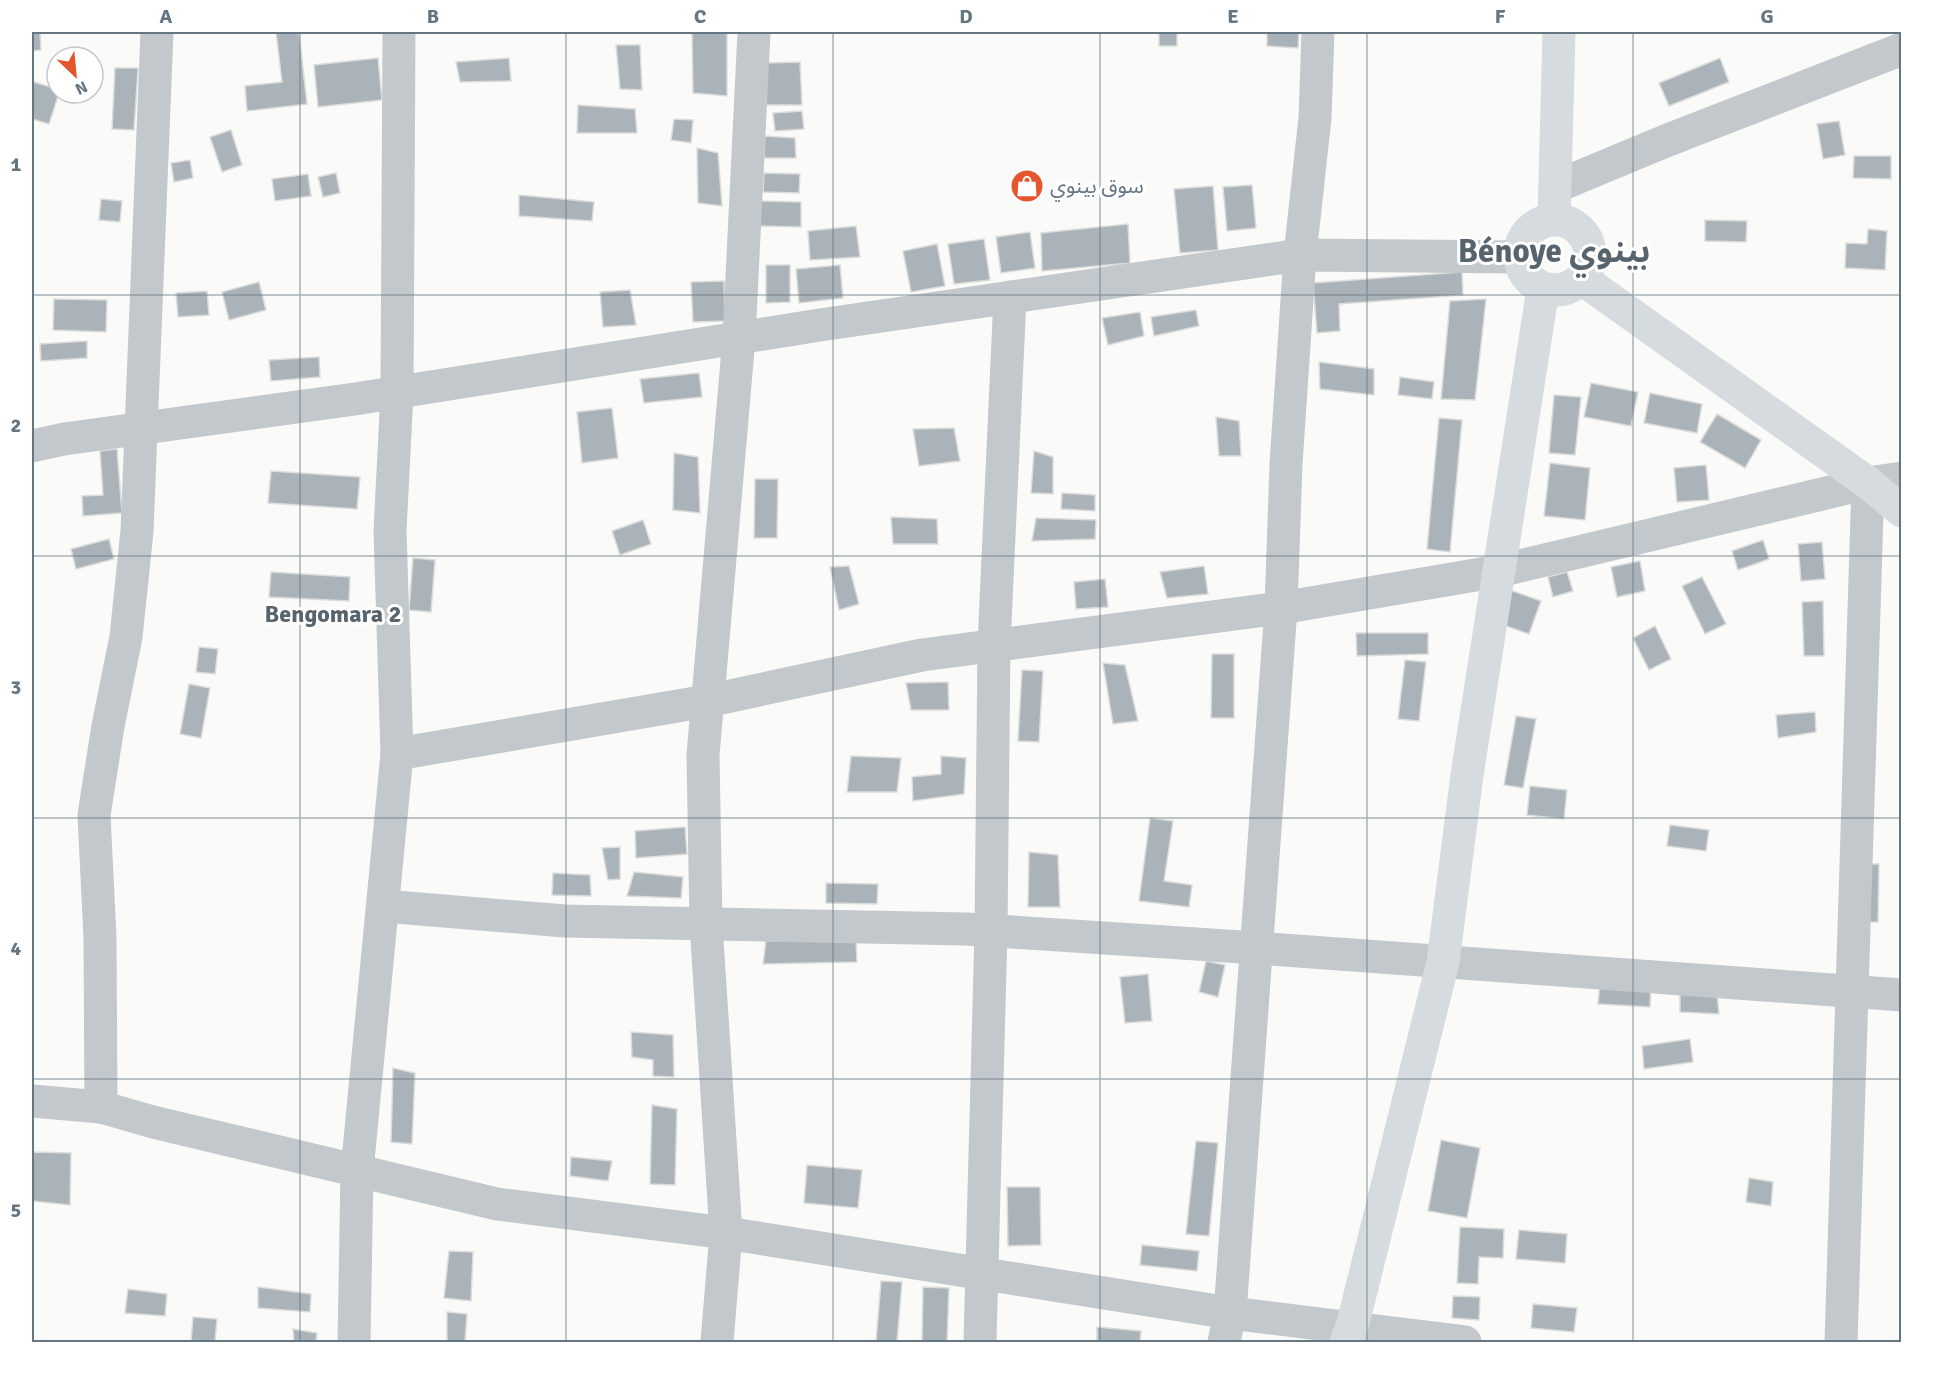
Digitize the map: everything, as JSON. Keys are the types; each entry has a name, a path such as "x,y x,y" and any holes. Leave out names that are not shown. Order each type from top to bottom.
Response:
{"street":[{"path":"101,1107 100,938 94,815 108,726 126,637 137,531 157,32"},
{"path":"354,1342 357,1171 397,754 390,531 397,393 399,32"},
{"path":"717,1342 726,1233 706,924 703,755 739,338 754,32"},
{"path":"1227,1328 1281,608 1286,464 1300,255 1315,118 1318,32"},
{"path":"1554,219 1559,32"},
{"path":"1555,187 1668,140 1902,49"},
{"path":"1554,219 1567,222 1579,229 1588,240 1591,254 1589,267 1582,279 1570,287 1557,291 1543,289 1531,282 1523,270 1519,257 1521,243 1528,231 1540,223 1554,219"},
{"path":"32,446 64,439 397,393 739,338 1300,255 1519,257"},
{"path":"1582,279 1868,483 1902,511"},
{"path":"1349,1335 1443,962 1467,775 1543,289"},
{"path":"980,1342 991,931 994,645 1010,297"},
{"path":"397,754 707,701 922,655 1281,608 1499,571 1868,483 1902,478"},
{"path":"1841,1342 1868,483"},
{"path":"382,906 565,921 991,931 1902,995"},
{"path":"32,1101 101,1107 153,1122 497,1204 726,1233 981,1274 1227,1328 1465,1342"}],"building":[{"path":"32,32 40,32 41,50 32,51"},
{"path":"276,32 299,32 307,104 247,111 245,86 282,82"},
{"path":"692,32 727,32 727,96 693,93"},
{"path":"1159,32 1177,32 1177,46 1159,46"},
{"path":"1267,32 1299,32 1298,48 1267,46"},
{"path":"616,45 640,45 642,90 620,89"},
{"path":"378,58 382,100 318,107 314,65"},
{"path":"509,58 511,81 460,82 456,62"},
{"path":"1720,58 1729,82 1669,106 1659,83"},
{"path":"800,62 802,105 764,105 763,63"},
{"path":"115,68 138,68 134,130 112,129"},
{"path":"34,82 45,85 45,105 55,105 49,124 32,119"},
{"path":"578,105 635,109 637,133 577,133"},
{"path":"802,111 804,129 775,131 773,113"},
{"path":"674,119 693,120 691,143 671,140"},
{"path":"1839,121 1845,155 1823,159 1817,124"},
{"path":"231,130 242,165 222,172 210,137"},
{"path":"765,136 795,138 796,158 764,158"},
{"path":"697,148 718,153 722,206 698,203"},
{"path":"1854,156 1891,156 1891,179 1853,178"},
{"path":"190,160 193,178 174,182 171,163"},
{"path":"336,173 340,193 323,197 318,177"},
{"path":"764,173 800,174 799,193 763,192"},
{"path":"308,174 311,196 275,201 272,179"},
{"path":"1252,185 1256,228 1227,231 1223,187"},
{"path":"1213,186 1218,250 1180,253 1174,189"},
{"path":"519,195 594,202 592,221 519,216"},
{"path":"101,199 122,201 120,222 99,220"},
{"path":"760,201 801,202 801,227 760,226"},
{"path":"1705,220 1747,221 1746,242 1705,241"},
{"path":"1128,224 1130,263 1042,271 1041,233"},
{"path":"856,226 860,257 810,260 808,231"},
{"path":"1868,229 1887,231 1885,270 1845,268 1846,243 1867,244"},
{"path":"1030,232 1035,268 1001,273 996,237"},
{"path":"984,239 990,280 954,284 948,244"},
{"path":"937,244 945,286 911,292 903,251"},
{"path":"766,265 790,265 790,302 766,303"},
{"path":"840,265 843,298 799,303 796,269"},
{"path":"1462,272 1463,295 1339,304 1340,331 1317,333 1313,283"},
{"path":"724,281 725,321 693,322 691,282"},
{"path":"259,282 266,310 229,320 222,292"},
{"path":"630,290 636,325 603,327 600,292"},
{"path":"207,291 209,315 178,317 176,293"},
{"path":"54,299 107,300 106,332 53,330"},
{"path":"1486,299 1475,400 1441,399 1450,301"},
{"path":"1196,310 1199,326 1154,336 1151,317"},
{"path":"1140,312 1144,336 1108,345 1102,318"},
{"path":"87,341 87,358 41,361 40,344"},
{"path":"319,357 320,377 271,381 269,360"},
{"path":"1319,362 1374,369 1374,395 1320,389"},
{"path":"699,373 702,397 644,403 640,379"},
{"path":"1400,377 1434,382 1432,399 1398,395"},
{"path":"1591,383 1638,392 1631,426 1584,417"},
{"path":"1650,393 1702,404 1697,433 1644,423"},
{"path":"1554,395 1581,397 1575,455 1549,453"},
{"path":"612,408 618,458 582,463 577,412"},
{"path":"1717,414 1761,440 1745,468 1700,442"},
{"path":"1216,417 1239,421 1241,456 1219,456"},
{"path":"1439,418 1462,420 1450,552 1427,549"},
{"path":"954,428 960,461 919,466 913,429"},
{"path":"117,449 122,513 83,516 82,496 103,495 100,451"},
{"path":"1034,451 1053,457 1053,494 1031,493"},
{"path":"674,453 698,457 700,513 673,510"},
{"path":"1550,463 1590,468 1585,520 1544,516"},
{"path":"1706,465 1709,500 1677,502 1674,468"},
{"path":"271,471 360,477 357,509 268,503"},
{"path":"755,479 778,479 777,538 754,538"},
{"path":"1062,493 1095,495 1095,511 1061,509"},
{"path":"891,517 937,519 938,544 893,544"},
{"path":"1036,518 1096,520 1095,539 1032,541"},
{"path":"643,520 651,544 620,555 612,531"},
{"path":"109,539 114,559 76,569 71,549"},
{"path":"1763,540 1769,559 1738,570 1732,551"},
{"path":"1822,542 1825,579 1801,581 1798,544"},
{"path":"413,558 435,560 431,612 409,610"},
{"path":"1640,561 1645,591 1617,597 1611,567"},
{"path":"849,566 859,604 839,610 830,567"},
{"path":"1204,566 1208,594 1167,598 1160,572"},
{"path":"271,572 350,577 349,601 269,597"},
{"path":"1567,572 1573,591 1553,597 1548,577"},
{"path":"1702,577 1726,624 1705,634 1682,586"},
{"path":"1105,579 1108,607 1076,609 1074,582"},
{"path":"1510,590 1541,601 1529,634 1498,623"},
{"path":"1823,601 1824,656 1804,656 1802,602"},
{"path":"1655,626 1671,659 1649,670 1633,638"},
{"path":"1356,633 1428,633 1428,654 1357,656"},
{"path":"199,647 218,649 215,674 196,672"},
{"path":"1212,654 1234,654 1234,718 1211,718"},
{"path":"1405,660 1426,662 1419,721 1398,719"},
{"path":"1103,663 1125,665 1138,721 1113,724"},
{"path":"1022,670 1043,671 1039,742 1018,741"},
{"path":"948,682 949,710 911,710 906,683"},
{"path":"189,684 210,688 201,738 180,734"},
{"path":"1815,712 1816,732 1778,738 1776,715"},
{"path":"1516,716 1536,719 1523,788 1504,785"},
{"path":"851,756 901,758 897,792 847,792"},
{"path":"941,756 966,758 964,794 913,801 912,777 941,774"},
{"path":"1530,786 1567,790 1564,819 1527,815"},
{"path":"1150,818 1173,821 1164,881 1192,885 1189,907 1139,901"},
{"path":"1670,825 1709,830 1706,851 1667,846"},
{"path":"685,827 687,854 636,858 635,831"},
{"path":"620,847 620,879 608,880 602,848"},
{"path":"1029,852 1058,855 1060,907 1028,907"},
{"path":"1862,864 1879,864 1878,922 1860,922"},
{"path":"634,872 683,877 681,898 627,896"},
{"path":"553,873 590,875 591,896 552,895"},
{"path":"826,883 878,884 877,904 826,903"},
{"path":"766,941 856,941 857,962 763,964"},
{"path":"1206,961 1225,965 1218,997 1199,992"},
{"path":"1148,974 1152,1021 1125,1023 1120,977"},
{"path":"1600,982 1651,984 1650,1007 1598,1004"},
{"path":"1680,991 1717,995 1719,1014 1680,1012"},
{"path":"631,1032 673,1035 674,1077 653,1076 653,1060 632,1057"},
{"path":"1690,1039 1693,1062 1644,1069 1642,1046"},
{"path":"393,1068 415,1073 412,1144 391,1142"},
{"path":"652,1105 677,1109 675,1185 650,1184"},
{"path":"1441,1140 1480,1148 1467,1218 1428,1211"},
{"path":"1196,1141 1218,1143 1209,1236 1186,1234"},
{"path":"32,1152 71,1153 70,1205 32,1201"},
{"path":"571,1157 612,1161 608,1181 570,1176"},
{"path":"807,1165 862,1170 858,1208 804,1203"},
{"path":"1749,1178 1773,1182 1771,1206 1746,1202"},
{"path":"1007,1187 1040,1187 1041,1245 1008,1246"},
{"path":"1460,1227 1504,1229 1503,1258 1479,1257 1478,1284 1457,1283"},
{"path":"1519,1230 1567,1234 1565,1263 1516,1259"},
{"path":"1142,1245 1199,1251 1197,1271 1140,1265"},
{"path":"449,1251 473,1252 471,1301 444,1298"},
{"path":"881,1281 902,1282 897,1342 876,1342"},
{"path":"258,1287 311,1294 310,1312 258,1308"},
{"path":"923,1287 949,1288 947,1342 922,1342"},
{"path":"128,1289 167,1294 165,1316 125,1313"},
{"path":"1453,1296 1480,1297 1479,1320 1452,1318"},
{"path":"1533,1304 1577,1308 1574,1332 1531,1328"},
{"path":"447,1312 467,1314 465,1342 447,1342"},
{"path":"193,1317 217,1319 215,1342 191,1342"},
{"path":"1097,1327 1141,1331 1140,1342 1097,1342"},
{"path":"293,1329 317,1333 316,1342 294,1342"}],"place":[{"name":"سوق بينوي","path":"1027,186"}],"district":[{"name":"Bénoye بينوي","path":"1554,250"},
{"name":"Bengomara 2","path":"333,614"}]}
